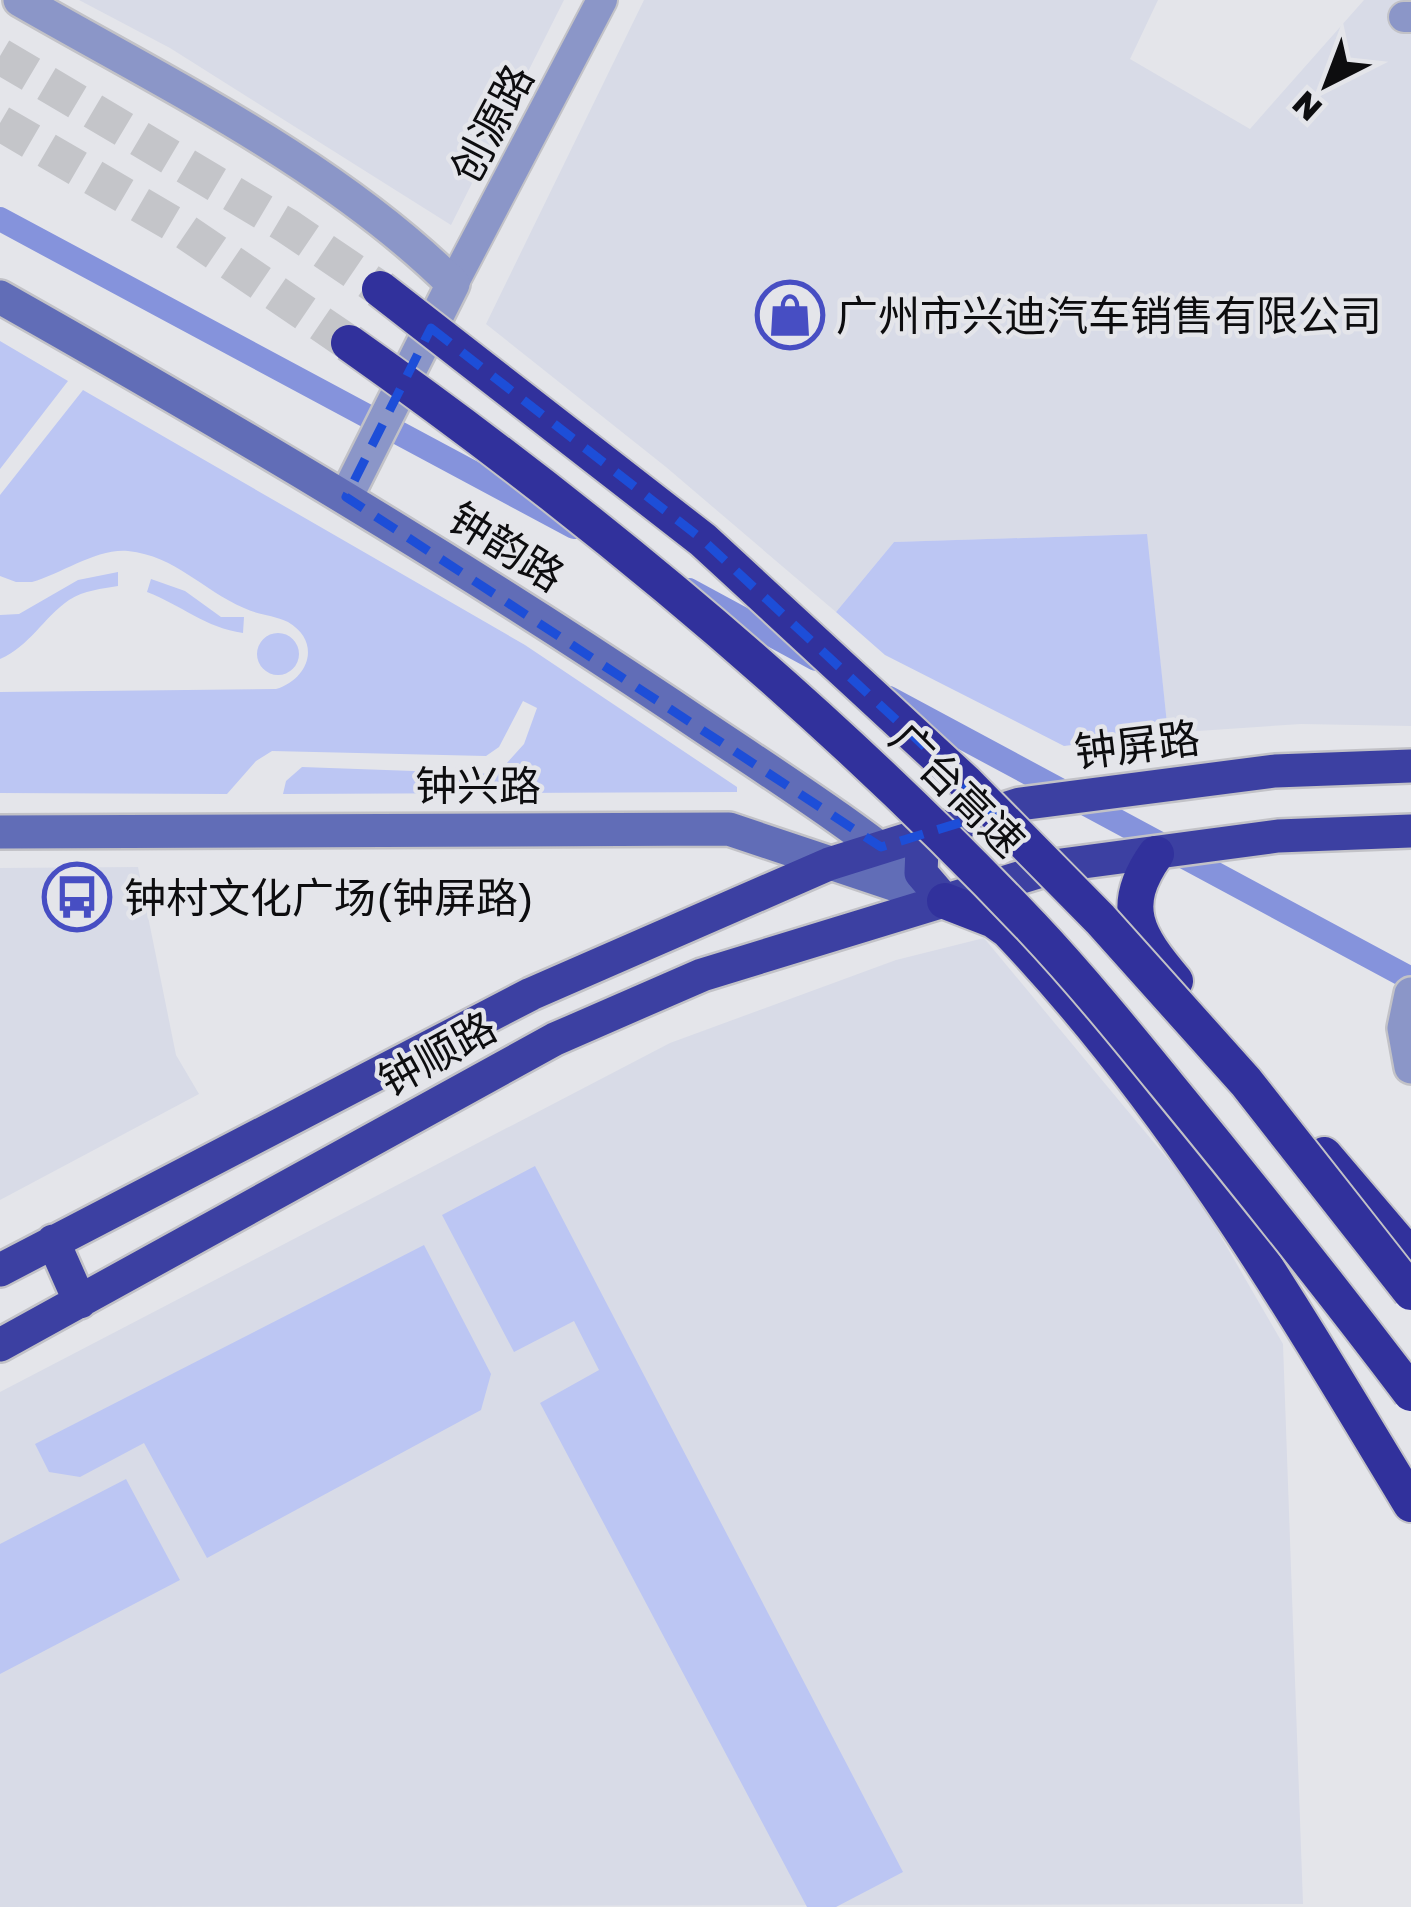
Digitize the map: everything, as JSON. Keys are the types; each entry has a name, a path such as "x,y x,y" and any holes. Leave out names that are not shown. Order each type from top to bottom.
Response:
{"highway":[{"name":"广台高速","path":"380,289 703,540 965,782 1100,919 1246,1082 1411,1292"},
{"name":"广台高速","path":"349,343 449,414 636,560 820,717 916,808 1080,980 1252,1187 1411,1393"},
{"name":"钟屏路","path":"881,847 1020,804 1275,771 1411,766"},
{"path":"934,831 922,849 921,872 946,902 1008,930 1132,1072 1202,1169 1322,1354 1411,1504"},
{"path":"946,902 1061,865 1278,836 1411,831"},
{"name":"钟顺路","path":"0,1270 531,994 829,864 881,847"},
{"path":"1156,854 1140,876 1136,894 1133,915 1142,938 1411,1257"},
{"name":"钟顺路","path":"0,1345 554,1039 702,975 812,938 946,902"},
{"path":"53,1241 80,1302"}],"main road":[{"name":"钟韵路","path":"0,297 353,483 881,847 946,902"},
{"name":"钟兴路","path":"0,832 729,829 946,902"}],"street":[{"path":"20,0 239,127 373,214 453,284 353,483"},
{"name":"创源路","path":"453,284 602,0"},
{"path":"1411,994 1411,1067"}],"highlighted area":[{"path":"431,328 703,540 995,812 881,847 346,497"}],"shaded area":[{"path":"79,0 564,0 451,225 170,48"},
{"path":"644,0 1158,0 1130,59 1250,129 1364,0 1411,0 1411,726 1301,724 1168,733 1146,534 894,542 836,612 666,467 486,324"},
{"path":"0,341 68,381 0,469"},
{"path":"83,390 525,645 737,787 737,792 283,794 286,781 302,767 497,774 524,744 537,708 523,701 499,747 486,756 272,751 256,761 227,794 0,793 0,692 276,689 297,677 307,659 305,640 288,622 244,608 175,566 145,554 104,553 32,582 0,576 0,495"},
{"path":"1147,534 1168,733 1064,746 885,655 836,612 894,542"},
{"path":"118,572 118,586 69,600 20,647 0,659 0,615 19,614 78,580"},
{"path":"151,579 185,591 221,617 244,617 243,633 205,621 147,592"},
{"path":"278,633 293,639 299,654 293,669 278,675 263,669 257,654 263,639"},
{"path":"138,867 176,1055 199,1094 0,1200 0,868"},
{"path":"984,938 1195,1192 1283,1344 1303,1904 0,1907 0,1392 670,1043 896,960"},
{"path":"535,1166 903,1872 836,1907 807,1907 540,1403 599,1370 574,1321 514,1352 442,1215"},
{"path":"424,1245 491,1374 481,1410 207,1558 144,1443 80,1477 49,1472 35,1444"},
{"path":"126,1479 180,1580 0,1674 0,1544"}],"waterway":[{"path":"0,219 574,527"},
{"path":"689,590 816,659"},
{"path":"889,698 1411,979"}],"tunnel":[{"path":"0,56 287,226 380,289"},
{"path":"0,123 180,228 349,343"}],"place":[{"name":"广州市兴迪汽车销售有限公司","path":"790,315"},
{"name":"钟村文化广场(钟屏路)","path":"77,897"}]}
